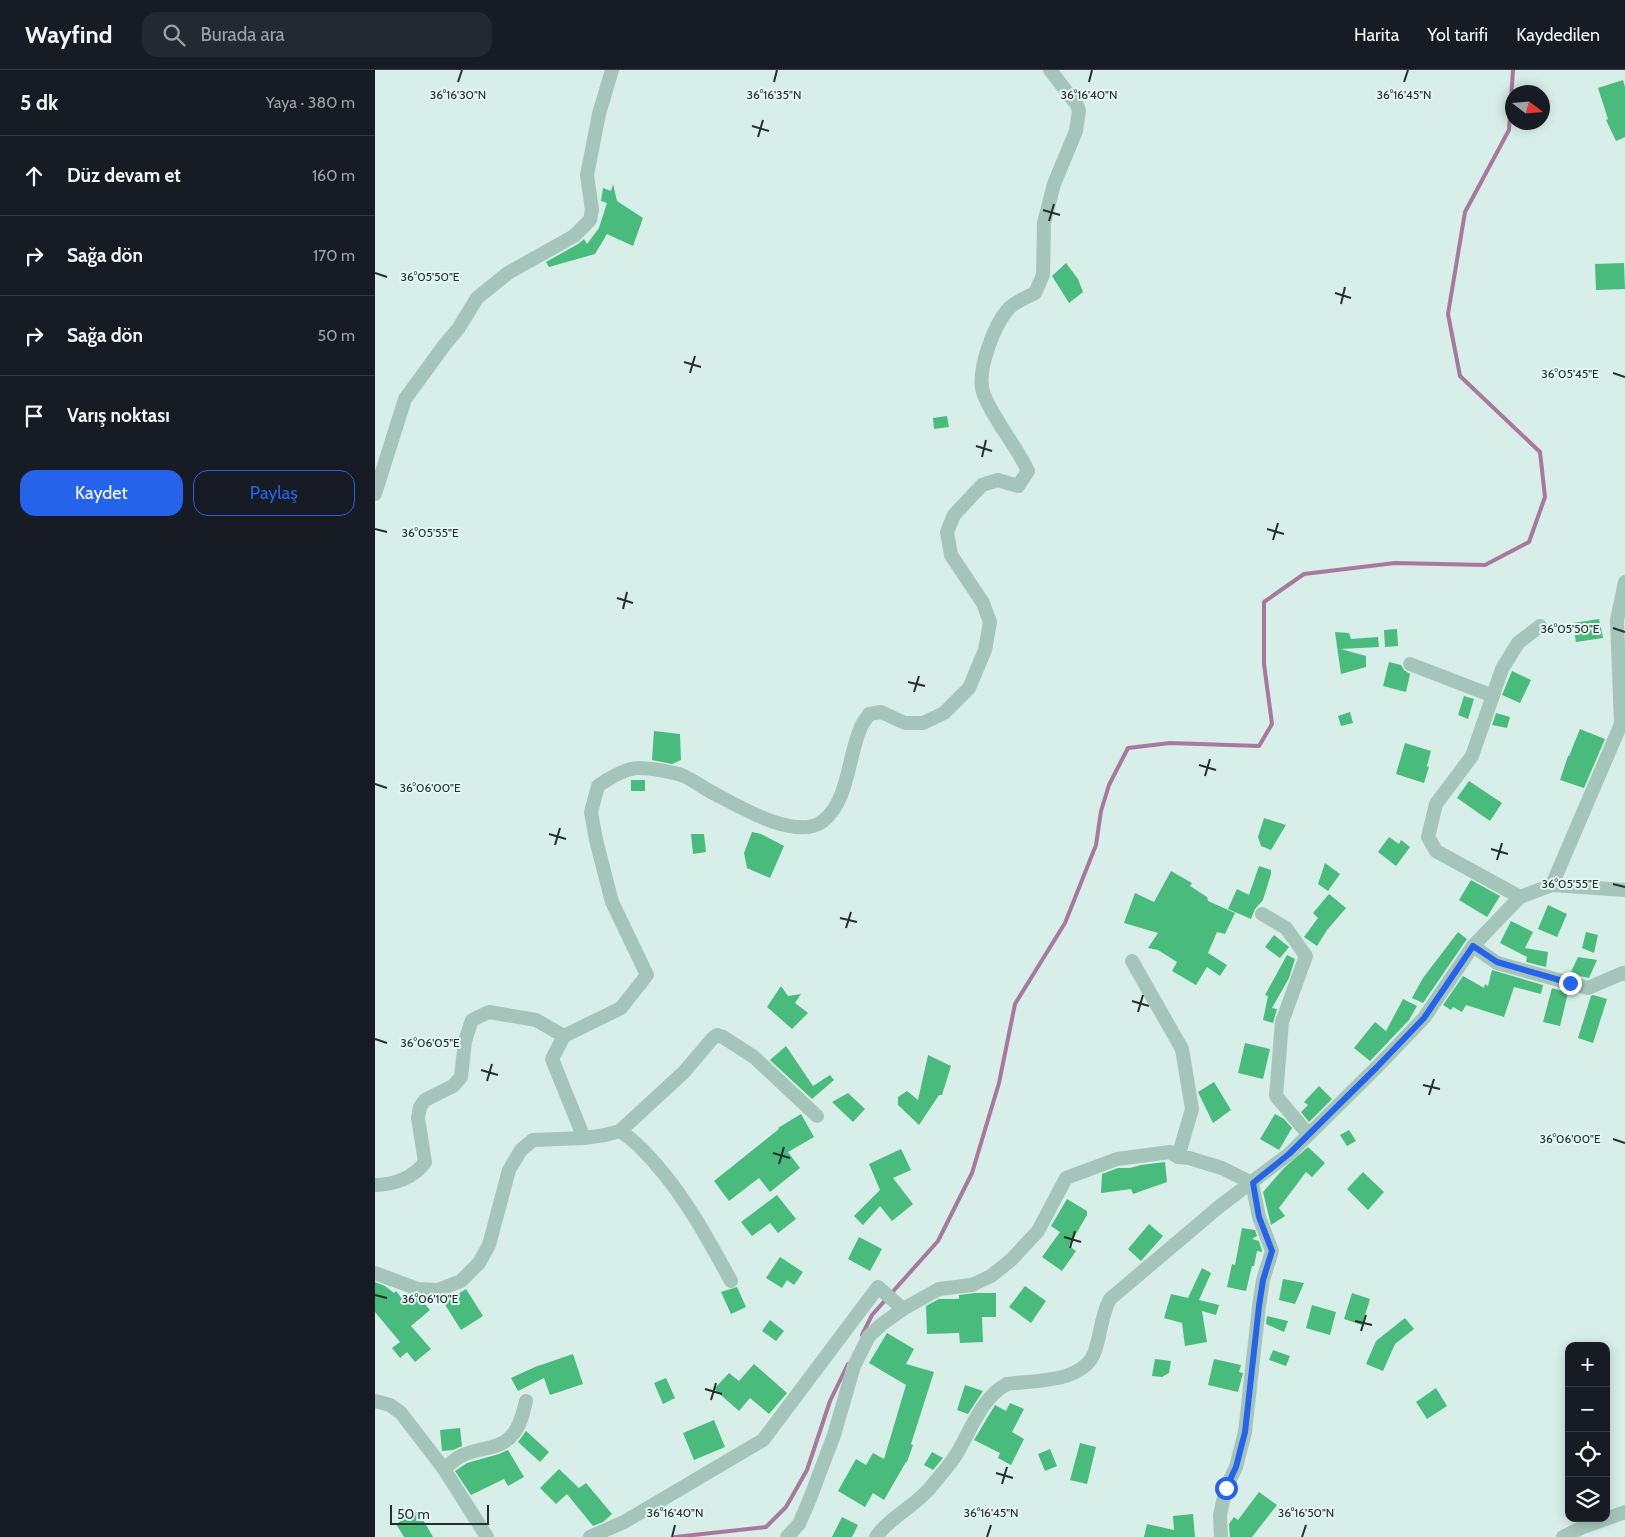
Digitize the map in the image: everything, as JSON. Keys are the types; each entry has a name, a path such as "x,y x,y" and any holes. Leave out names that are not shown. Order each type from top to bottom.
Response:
{"street":[{"path":"375,494 405,399 446,343 459,329 477,298 508,273 574,236 590,220 592,210 587,175 599,114 612,70"},
{"path":"584,1138 552,1059 564,1036 621,1008 647,975 612,902 591,812 598,786 611,777 638,768 664,772 684,776 718,796 776,824 799,828 813,826 823,821 838,803 861,726 869,714 881,712 905,723 923,722 944,713 969,688 985,650 990,622 983,603 951,555 947,532 954,514 982,485 998,480 1018,486 1028,472 983,393 982,376 985,358 995,329 1010,307 1035,293 1043,275 1044,223 1054,184 1076,131 1079,111 1077,105 1049,70"},
{"path":"1552,885 1623,723 1617,620 1625,582"},
{"path":"1520,897 1436,851 1427,837 1436,804 1472,756 1502,669 1517,643 1540,626"},
{"path":"1410,664 1493,696"},
{"path":"876,1537 888,1524 929,1490 953,1459 984,1407 999,1388 1007,1384 1070,1376 1082,1370 1095,1352 1102,1318 1110,1299 1220,1206 1289,1154 1424,1018 1473,946 1520,897 1552,885 1625,890"},
{"path":"1262,914 1285,928 1306,956 1282,1022 1276,1096 1308,1134"},
{"path":"1473,946 1497,962 1588,988 1623,973 1625,974"},
{"path":"1132,961 1182,1049 1192,1109 1178,1157"},
{"path":"375,1185 397,1182 420,1169 425,1162 418,1118 420,1107 425,1100 453,1086 461,1077 465,1041 473,1020 489,1012 535,1020 564,1036"},
{"path":"375,1273 418,1289 438,1290 461,1281 479,1263 489,1245 509,1170 521,1150 533,1140 584,1138 620,1131 684,1072 717,1035 754,1057 817,1116"},
{"path":"620,1131 639,1146 671,1181 699,1223 731,1281"},
{"path":"787,1537 799,1524 809,1501 834,1435 854,1366 869,1336 903,1309 939,1290 972,1285 991,1276 1011,1260 1038,1231 1067,1178 1117,1159 1170,1152 1178,1157 1189,1158 1222,1168 1253,1183"},
{"path":"1221,1537 1220,1515 1226,1488 1236,1467 1245,1432 1259,1306 1263,1280 1272,1251 1259,1217 1253,1183"},
{"path":"590,1537 624,1522 763,1440 878,1288 903,1309"},
{"path":"375,1401 390,1405 401,1413 444,1469 487,1537"},
{"path":"444,1469 464,1454 493,1448 513,1435 519,1424 526,1401"},
{"path":"1563,1537 1581,1528 1625,1512"}],"building":[{"path":"1623,80 1625,87 1625,137 1616,141 1606,120 1608,119 1598,88"},
{"path":"613,184 617,201 643,218 633,246 607,234 595,254 549,267 546,262 584,239 587,244 599,228 607,203 601,201 603,188 611,191"},
{"path":"1066,263 1078,279 1083,292 1069,303 1052,276"},
{"path":"1624,263 1625,289 1596,290 1595,264"},
{"path":"947,416 949,427 934,429 933,418"},
{"path":"1599,619 1603,638 1576,642 1573,623"},
{"path":"1397,629 1398,646 1385,647 1384,630"},
{"path":"1335,632 1349,633 1351,639 1378,637 1379,647 1341,649 1366,656 1366,667 1341,674"},
{"path":"1389,662 1401,665 1410,674 1406,692 1383,686"},
{"path":"1512,671 1531,680 1520,703 1502,695"},
{"path":"1464,696 1474,699 1468,719 1458,715"},
{"path":"1350,712 1353,723 1341,726 1338,716"},
{"path":"1496,713 1510,717 1507,728 1492,725"},
{"path":"1580,729 1605,739 1584,788 1560,780"},
{"path":"654,731 680,734 681,760 672,764 652,760"},
{"path":"1405,743 1431,751 1424,783 1396,774"},
{"path":"631,780 645,780 645,791 631,791"},
{"path":"1469,781 1502,803 1490,821 1457,798"},
{"path":"1264,818 1286,825 1271,850 1261,846 1258,837"},
{"path":"752,832 761,834 784,846 770,878 747,868 744,853"},
{"path":"691,834 704,834 706,852 693,854"},
{"path":"1389,837 1399,844 1401,840 1410,847 1396,866 1378,852"},
{"path":"1325,863 1340,874 1328,891 1318,884"},
{"path":"1259,866 1271,870 1271,874 1263,900 1255,909 1251,919 1228,909 1237,889 1249,895"},
{"path":"1171,871 1192,883 1190,886 1207,897 1208,901 1235,913 1225,934 1217,932 1208,953 1227,965 1220,976 1207,967 1196,985 1172,971 1177,962 1158,950 1148,948 1158,933 1124,923 1135,893 1154,902"},
{"path":"1471,880 1500,896 1487,917 1459,900"},
{"path":"1329,894 1346,908 1327,930 1317,946 1304,937 1318,918 1313,913"},
{"path":"1548,905 1567,914 1557,937 1538,929"},
{"path":"1511,921 1533,932 1525,948 1548,952 1546,967 1526,962 1527,957 1500,943"},
{"path":"1458,932 1467,939 1423,1003 1412,998 1423,978"},
{"path":"1586,932 1598,935 1594,953 1582,948"},
{"path":"1274,935 1289,947 1280,958 1265,947"},
{"path":"1287,955 1295,959 1289,978 1272,1008 1277,1009 1273,1023 1263,1020 1268,996 1265,995"},
{"path":"1578,957 1597,960 1589,978 1570,974"},
{"path":"1492,970 1543,985 1541,994 1514,987 1504,1017 1466,1005 1462,1012 1453,1007 1451,1010 1443,1005 1463,976 1484,988 1485,984 1488,986"},
{"path":"781,986 788,996 801,994 795,1003 808,1013 792,1029 767,1007"},
{"path":"1552,988 1568,993 1560,1026 1543,1022"},
{"path":"1591,996 1607,999 1593,1043 1578,1038"},
{"path":"1403,999 1417,1006 1409,1020 1370,1061 1354,1048 1375,1022 1386,1031"},
{"path":"1245,1043 1270,1049 1263,1079 1238,1073"},
{"path":"786,1046 813,1086 830,1075 834,1080 812,1099 770,1060"},
{"path":"928,1055 951,1066 942,1095 939,1095 919,1125 898,1105 898,1097 907,1091 918,1100"},
{"path":"1214,1082 1231,1110 1213,1123 1198,1092"},
{"path":"1319,1086 1332,1099 1309,1122 1301,1112 1308,1105 1304,1102"},
{"path":"848,1093 865,1109 853,1122 832,1102"},
{"path":"801,1114 814,1137 788,1152 800,1168 770,1192 759,1178 729,1201 714,1181 778,1128"},
{"path":"1275,1114 1284,1119 1292,1128 1279,1150 1260,1139"},
{"path":"1349,1130 1356,1141 1347,1146 1340,1135"},
{"path":"1308,1147 1325,1163 1312,1177 1306,1172 1279,1208 1285,1216 1271,1225 1263,1192 1284,1168"},
{"path":"901,1149 911,1170 893,1178 913,1204 892,1221 880,1206 863,1225 854,1216 880,1190 869,1164"},
{"path":"1165,1162 1167,1182 1133,1194 1131,1189 1101,1193 1102,1174 1118,1168 1130,1168"},
{"path":"1363,1172 1384,1192 1368,1210 1347,1189"},
{"path":"777,1195 796,1219 778,1233 770,1223 752,1236 741,1222"},
{"path":"1067,1199 1087,1211 1087,1215 1069,1246 1076,1251 1062,1271 1042,1257 1060,1232 1051,1226"},
{"path":"1149,1224 1163,1236 1141,1261 1128,1249"},
{"path":"1242,1228 1255,1230 1257,1236 1252,1239 1259,1241 1262,1251 1257,1251 1246,1291 1227,1287 1232,1264 1235,1265"},
{"path":"859,1237 882,1249 870,1271 848,1259"},
{"path":"780,1257 803,1272 794,1285 787,1280 782,1288 766,1278"},
{"path":"1202,1268 1211,1273 1199,1300 1219,1305 1216,1315 1202,1311 1207,1342 1185,1346 1182,1323 1164,1318 1171,1294 1188,1298"},
{"path":"1283,1279 1304,1283 1295,1304 1279,1300"},
{"path":"375,1282 385,1286 394,1293 396,1291 404,1301 411,1296 420,1298 430,1310 411,1326 431,1349 415,1362 407,1352 400,1358 392,1348 400,1342 375,1312"},
{"path":"1025,1286 1046,1301 1031,1323 1009,1307"},
{"path":"737,1287 746,1307 731,1314 721,1292"},
{"path":"466,1289 483,1316 461,1330 444,1303"},
{"path":"996,1293 996,1317 982,1317 983,1342 960,1343 959,1333 927,1334 926,1306 939,1299 959,1299 959,1295"},
{"path":"1352,1293 1370,1299 1362,1325 1344,1319"},
{"path":"1312,1305 1336,1312 1330,1335 1306,1328"},
{"path":"1267,1316 1288,1321 1284,1332 1266,1324"},
{"path":"1405,1318 1414,1329 1395,1344 1383,1371 1366,1364 1376,1341"},
{"path":"770,1320 784,1331 776,1341 762,1331"},
{"path":"887,1333 914,1349 906,1364 934,1372 907,1462 884,1500 873,1493 865,1507 838,1491 856,1459 866,1465 873,1453 884,1459 906,1385 869,1363"},
{"path":"1273,1350 1290,1356 1286,1366 1269,1360"},
{"path":"573,1354 583,1384 550,1395 544,1378 518,1391 511,1378 535,1367"},
{"path":"1155,1359 1171,1361 1169,1373 1162,1377 1152,1376"},
{"path":"1214,1359 1241,1365 1239,1372 1243,1373 1238,1392 1208,1385"},
{"path":"754,1364 787,1393 769,1414 750,1398 739,1411 714,1389 729,1373 739,1381"},
{"path":"666,1378 675,1398 663,1404 654,1383"},
{"path":"965,1385 983,1391 968,1414 957,1410"},
{"path":"1436,1388 1447,1406 1427,1419 1416,1402"},
{"path":"1010,1403 1024,1409 1012,1432 1024,1439 1011,1465 998,1458 1000,1453 974,1440 995,1405 1006,1411"},
{"path":"714,1420 725,1447 694,1460 683,1433"},
{"path":"460,1428 462,1446 453,1450 442,1451 440,1430"},
{"path":"526,1431 549,1452 540,1462 518,1442"},
{"path":"1080,1443 1096,1447 1087,1484 1070,1480"},
{"path":"1050,1449 1057,1466 1045,1471 1038,1454"},
{"path":"508,1450 524,1477 508,1486 504,1479 471,1495 455,1471 467,1463"},
{"path":"932,1452 943,1458 933,1470 924,1465"},
{"path":"559,1469 579,1488 586,1483 612,1514 603,1522 593,1526 567,1494 556,1504 540,1488"},
{"path":"1259,1492 1277,1505 1252,1537 1230,1537 1229,1524 1234,1517 1238,1520"},
{"path":"418,1511 433,1537 404,1537 396,1524"},
{"path":"1193,1514 1195,1537 1144,1537 1147,1524 1174,1530 1173,1516"},
{"path":"842,1517 858,1525 852,1537 832,1537"}],"waterway":[{"path":"862,1335 872,1315 938,1241 972,1173 999,1083 1015,1004 1065,923 1096,845 1101,811 1109,785 1128,748 1170,743 1259,746 1272,724 1264,664 1264,602 1304,574 1395,563 1485,565 1529,542 1545,497 1540,452 1460,376 1448,314 1465,212 1509,130 1513,70"},
{"path":"675,1537 766,1527 786,1507 807,1470 830,1401 848,1364"}],"route":[{"path":"1226,1488 1236,1467 1245,1432 1259,1306 1263,1280 1272,1251 1259,1217 1253,1183 1289,1154 1424,1018 1473,946 1497,962 1570,983"}]}
